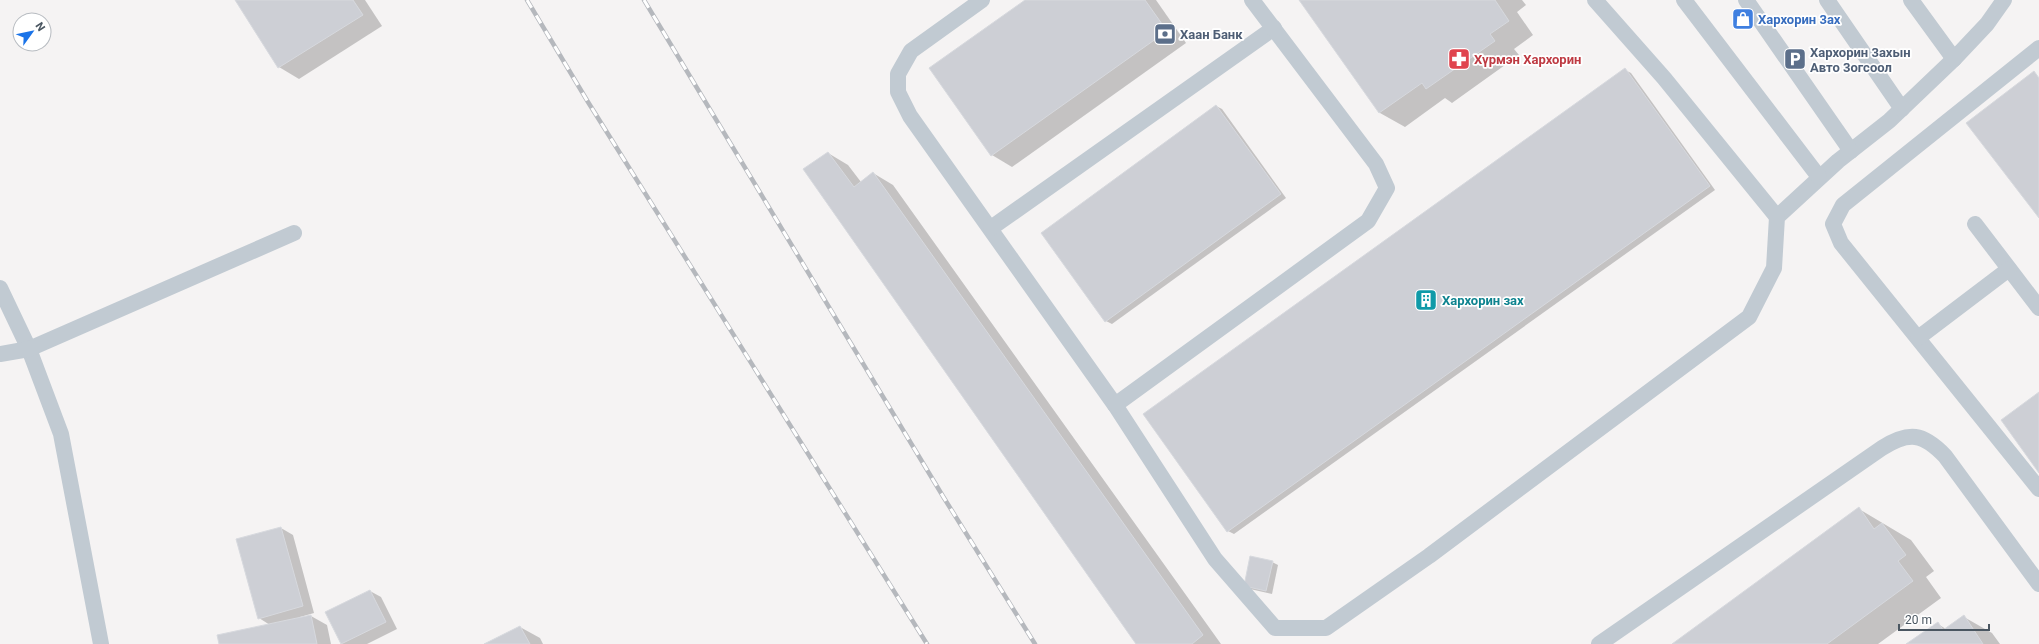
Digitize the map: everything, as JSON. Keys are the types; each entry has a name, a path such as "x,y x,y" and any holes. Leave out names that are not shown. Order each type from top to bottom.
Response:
{"lane":[{"path":"982,0 911,51 898,74 898,92 910,116 991,228 1115,405 1215,559 1275,628 1326,628 1429,556 1749,317 1774,268 1777,217 1664,78 1595,0"},
{"path":"1115,405 1368,221 1386,188 1376,164 1252,0"},
{"path":"1684,0 1819,177"},
{"path":"1746,0 1851,151"},
{"path":"1827,0 1902,109"},
{"path":"1911,0 1954,59"},
{"path":"1777,217 1819,177 1902,109 1954,59 1987,24 2004,0"},
{"path":"991,228 1274,28"},
{"path":"2039,48 1843,205 1833,224 1842,242 2039,489"},
{"path":"1975,224 2039,308"},
{"path":"0,354 29,349 294,233"},
{"path":"1918,338 2009,269"},
{"path":"0,288 29,349 61,434 101,644"},
{"path":"1600,644 1882,448 1897,439 1914,436 1932,443 1945,456 2039,584"}],"building":[{"path":"235,0 353,0 363,15 278,68"},
{"path":"1025,0 1145,0 1167,31 991,156 929,68"},
{"path":"1299,0 1495,0 1509,21 1490,34 1495,41 1426,89 1422,83 1379,113"},
{"name":"Хархорин зах","path":"1625,68 1710,186 1227,532 1143,414"},
{"path":"2034,71 2039,78 2039,218 1966,123"},
{"path":"1216,105 1281,194 1105,322 1041,233"},
{"path":"828,152 854,187 873,172 1203,635 1192,644 1136,644 803,169"},
{"path":"2039,392 2039,473 2001,420"},
{"path":"1859,507 1874,529 1882,523 1906,555 1898,561 1913,581 1827,644 1672,644"},
{"path":"281,527 303,606 258,619 236,539"},
{"path":"1250,556 1273,561 1266,591 1244,586"},
{"path":"370,590 386,622 341,644 325,612"},
{"path":"311,615 317,644 219,644 217,635"},
{"path":"1964,615 1983,644 1906,644 1938,622 1943,630"},
{"path":"520,626 530,644 484,644"}],"railway":[{"path":"527,0 588,102 927,644"},
{"path":"644,0 944,498 1035,644"}],"place":[{"name":"Хархорин 3ах","path":"1743,19"},
{"name":"Хаан Банк","path":"1165,34"},
{"name":"Хүрмэн Хархорин","path":"1459,59"},
{"name":"Хархорин 3ахын Авто 3огсоол","path":"1795,59"},
{"name":"Хархорин зах","path":"1426,300"}]}
